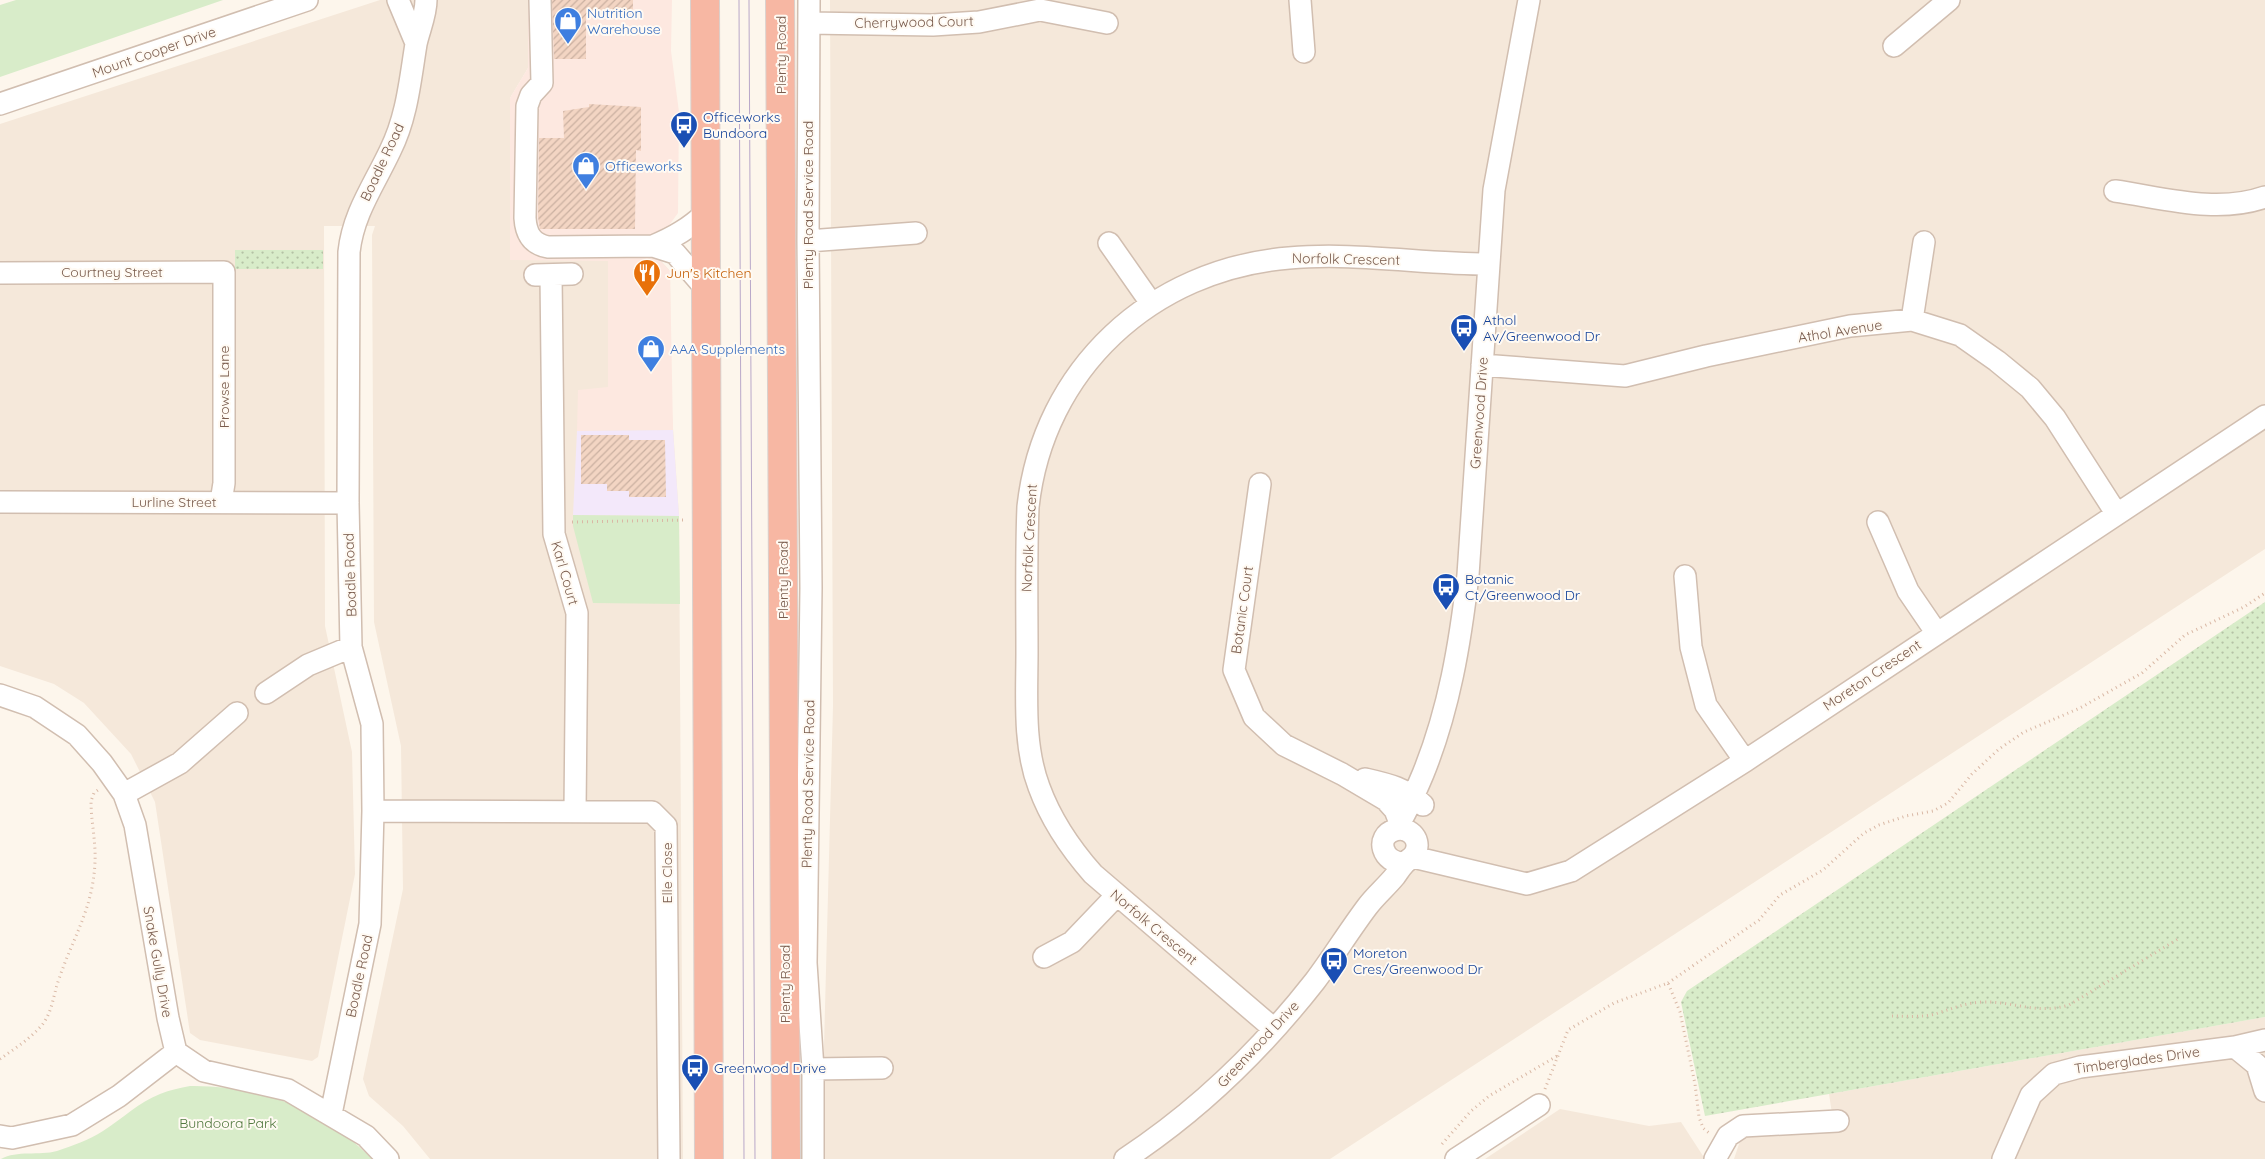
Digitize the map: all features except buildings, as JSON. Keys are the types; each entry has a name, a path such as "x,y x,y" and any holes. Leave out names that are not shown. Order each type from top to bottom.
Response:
{"highway":[{"path":"705,0 708,1159"},
{"name":"Plenty Road","path":"780,0 786,1159"}],"street":[{"name":"Mount Cooper Drive","path":"0,104 307,0"},
{"name":"Boadle Road","path":"398,0 416,43"},
{"name":"Boadle Road","path":"331,1114 370,924 373,811 372,724 351,647 348,503 349,262 351,233 359,210 391,150 403,117 410,90 416,43 426,0"},
{"path":"540,0 542,83 531,96 527,106 525,218 529,236 538,244 548,247 654,246 675,254 706,289"},
{"name":"Plenty Road Service Road","path":"809,0 808,241 811,588 806,963 813,1069 813,1159"},
{"path":"1300,0 1304,52"},
{"name":"Greenwood Drive","path":"1125,1159 1200,1103 1249,1057 1314,981 1368,905 1396,876 1418,800 1433,776 1438,736 1451,688 1462,627 1468,575 1494,190 1529,0"},
{"path":"1894,46 1949,0"},
{"name":"Cherrywood Court","path":"809,23 942,24 980,22 1040,10 1107,23"},
{"path":"2115,191 2206,205 2250,202 2265,197"},
{"path":"654,246 683,232 706,212"},
{"path":"808,241 916,233"},
{"path":"1912,320 1924,242"},
{"path":"1109,244 1151,303"},
{"name":"Norfolk Crescent","path":"1274,1029 1116,896 1081,860 1059,830 1038,787 1032,766 1027,707 1028,507 1030,484 1038,454 1049,424 1062,400 1097,349 1119,328 1151,303 1202,277 1264,260 1318,256 1488,264"},
{"name":"Courtney Street","path":"0,273 224,272"},
{"name":"Prowse Lane","path":"221,502 224,483 224,272"},
{"name":"Karl Court","path":"553,275 554,534 577,613 575,810"},
{"name":"Athol Avenue","path":"1482,366 1625,376 1706,356 1840,328 1912,320 1960,335 1997,360 2030,388 2055,418 2116,513"},
{"path":"782,412 809,410"},
{"name":"Moreton Crescent","path":"1404,843 1464,870 1527,884 1570,871 1745,761 1936,632 2265,416"},
{"name":"Botanic Court","path":"1260,484 1234,670 1254,717 1284,745 1342,774 1386,800 1395,810 1404,843"},
{"name":"Lurline Street","path":"0,502 348,503"},
{"path":"1878,522 1908,592 1936,632"},
{"path":"1685,576 1691,647 1706,705 1745,761"},
{"path":"266,692 308,665 351,647"},
{"name":"Snake Gully Drive","path":"0,695 35,707 77,735 102,763 124,794 134,825 168,1018 176,1052"},
{"path":"124,794 180,763 237,713"},
{"name":"Botanic Court","path":"1342,774 1397,787 1418,800"},
{"name":"Elle Close","path":"373,811 575,810 652,812 666,826 669,1159"},
{"path":"1044,957 1072,942 1116,896"},
{"name":"Timberglades Drive","path":"2003,1159 2031,1096 2054,1074 2080,1067 2235,1047 2265,1040"},
{"path":"2235,1047 2257,1064 2265,1091"},
{"path":"0,1136 12,1138 72,1125 119,1096 176,1052 204,1071 288,1090 366,1136 388,1159"},
{"path":"813,1069 882,1068"},
{"path":"1449,1156 1539,1105"},
{"path":"1715,1159 1728,1136 1744,1126 1838,1121"}],"path":[{"path":"554,523 707,520"},
{"path":"1539,1105 1568,1030 1614,1003 1668,983 1760,920 1780,895 1823,870 1864,833 1879,825 1906,816 1933,811 1948,803 1972,774 1992,755 2024,732 2080,708 2142,673 2185,635 2244,607 2265,593"},
{"path":"0,1059 28,1038 42,1024 54,1004 58,980 82,924 91,896 95,861 91,801 94,794 101,788"},
{"path":"1892,1016 1932,1015 1964,1004 1985,1002 2041,1010 2069,1005 2178,938"},
{"path":"1668,983 1680,1012 1695,1084 1699,1117 1703,1128 1712,1136 1728,1136"},
{"path":"1449,1156 1441,1145 1476,1106 1489,1096 1558,1056"}],"shaded area":[{"path":"380,0 528,0 528,68 510,98 510,260 660,260 670,271 671,399 679,516 683,1159 430,1159 403,1126 369,1096 363,1079 403,889 401,746 374,622 372,235 375,226 324,226 325,626 352,752 355,874 318,1057 312,1061 200,1040 190,1033 155,802 131,754 84,703 54,684 0,666 0,124"},
{"path":"528,0 672,0 671,51 679,112 678,213 670,224 660,260 670,271 673,430 577,431 578,390 608,387 608,261 510,260 510,98 528,68"},
{"path":"830,0 2265,0 2265,549 1330,1159 821,1159 833,706"},
{"path":"673,430 679,516 573,515 577,431"},
{"path":"2265,1017 2265,1159 1734,1159 1741,1138 1833,1120 1829,1094"},
{"path":"1560,1109 1649,1126 1681,1122 1705,1159 1485,1159"}],"green space":[{"path":"16,0 223,0 0,77 0,5"},
{"path":"235,250 323,250 323,269 235,269"},
{"path":"573,515 679,516 680,604 593,603 573,526"},
{"path":"2265,602 2265,1017 1705,1116 1681,1002 1687,991"},
{"name":"Bundoora Park","path":"190,1086 241,1090 289,1103 333,1126 372,1159 1,1159 21,1154 57,1151 74,1145 103,1131 152,1097"}],"tram line":[{"path":"739,0 744,1159"},
{"path":"749,0 755,1159"}],"place":[{"name":"Nutrition Warehouse","path":"568,45"},
{"name":"Officeworks Bundoora","path":"684,149"},
{"name":"Officeworks","path":"586,190"},
{"name":"Jun's Kitchen","path":"647,297"},
{"name":"Athol Av/Greenwood Dr","path":"1464,352"},
{"name":"AAA Supplements","path":"651,373"},
{"name":"Botanic Ct/Greenwood Dr","path":"1446,611"},
{"name":"Moreton Cres/Greenwood Dr","path":"1334,985"},
{"name":"Greenwood Drive","path":"695,1092"}]}
